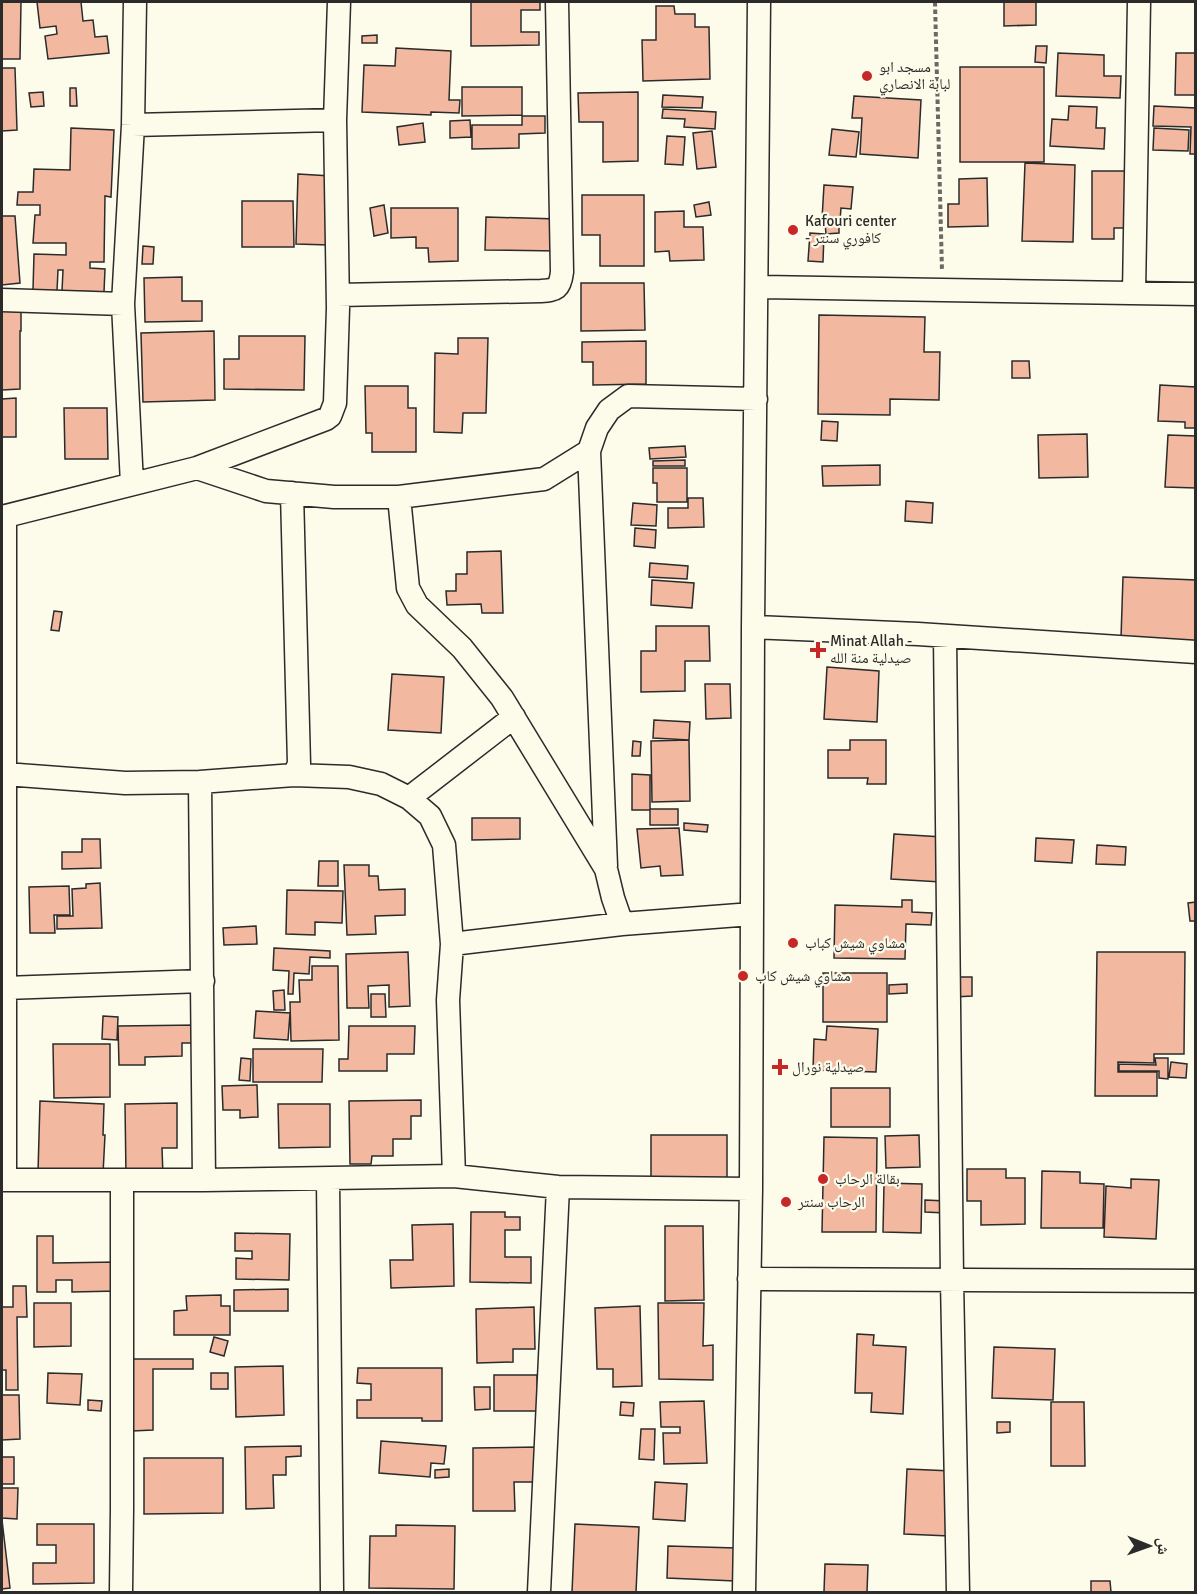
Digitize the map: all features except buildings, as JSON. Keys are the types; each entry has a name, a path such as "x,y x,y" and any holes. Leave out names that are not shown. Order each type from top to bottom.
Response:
{"street":[{"path":"132,484 123,304 133,125 135,2"},
{"path":"339,2 335,120 338,295 335,403 330,416 197,468 3,517 5,774 3,1180 328,1179 454,1176 558,1186 751,1189"},
{"path":"338,295 540,291 554,290 561,283 557,2"},
{"path":"744,1593 751,1189 759,2"},
{"path":"1134,293 1139,2"},
{"path":"133,125 335,120"},
{"path":"757,287 1196,294"},
{"path":"2,300 123,304"},
{"path":"622,924 606,869 589,451 597,428 609,410 628,396 756,399"},
{"path":"197,468 266,491 334,497 399,497 544,479 589,451"},
{"path":"292,493 299,764 294,775"},
{"path":"399,497 408,588 417,605 462,648 502,698 606,869"},
{"path":"753,627 945,636 1196,652"},
{"path":"945,636 958,1593"},
{"path":"408,798 514,717"},
{"path":"5,774 125,783 200,782 294,775 349,777 381,784 408,798 430,816 444,845 452,944 448,1000 454,1176"},
{"path":"200,782 204,1180"},
{"path":"452,944 622,924 752,914"},
{"path":"5,988 203,981"},
{"path":"328,1179 332,1593"},
{"path":"121,1593 122,1180"},
{"path":"539,1593 558,1186"},
{"path":"749,1279 1196,1281"}],"path":[{"path":"935,2 942,290"}],"place":[{"name":"مسجد ابو لبابة الانصاري","path":"867,76"},
{"name":"Kafouri center - كافوري سنتر","path":"793,230"},
{"name":"Minat Allah - صيدلية منة الله","path":"818,650"},
{"name":"مشاوي شيش كباب","path":"793,943"},
{"name":"مشاوي شيش كاب","path":"743,976"},
{"name":"صيدلية نورال","path":"780,1067"},
{"name":"بقالة الرحاب","path":"823,1179"},
{"name":"الرحاب سنتر","path":"786,1202"}]}
